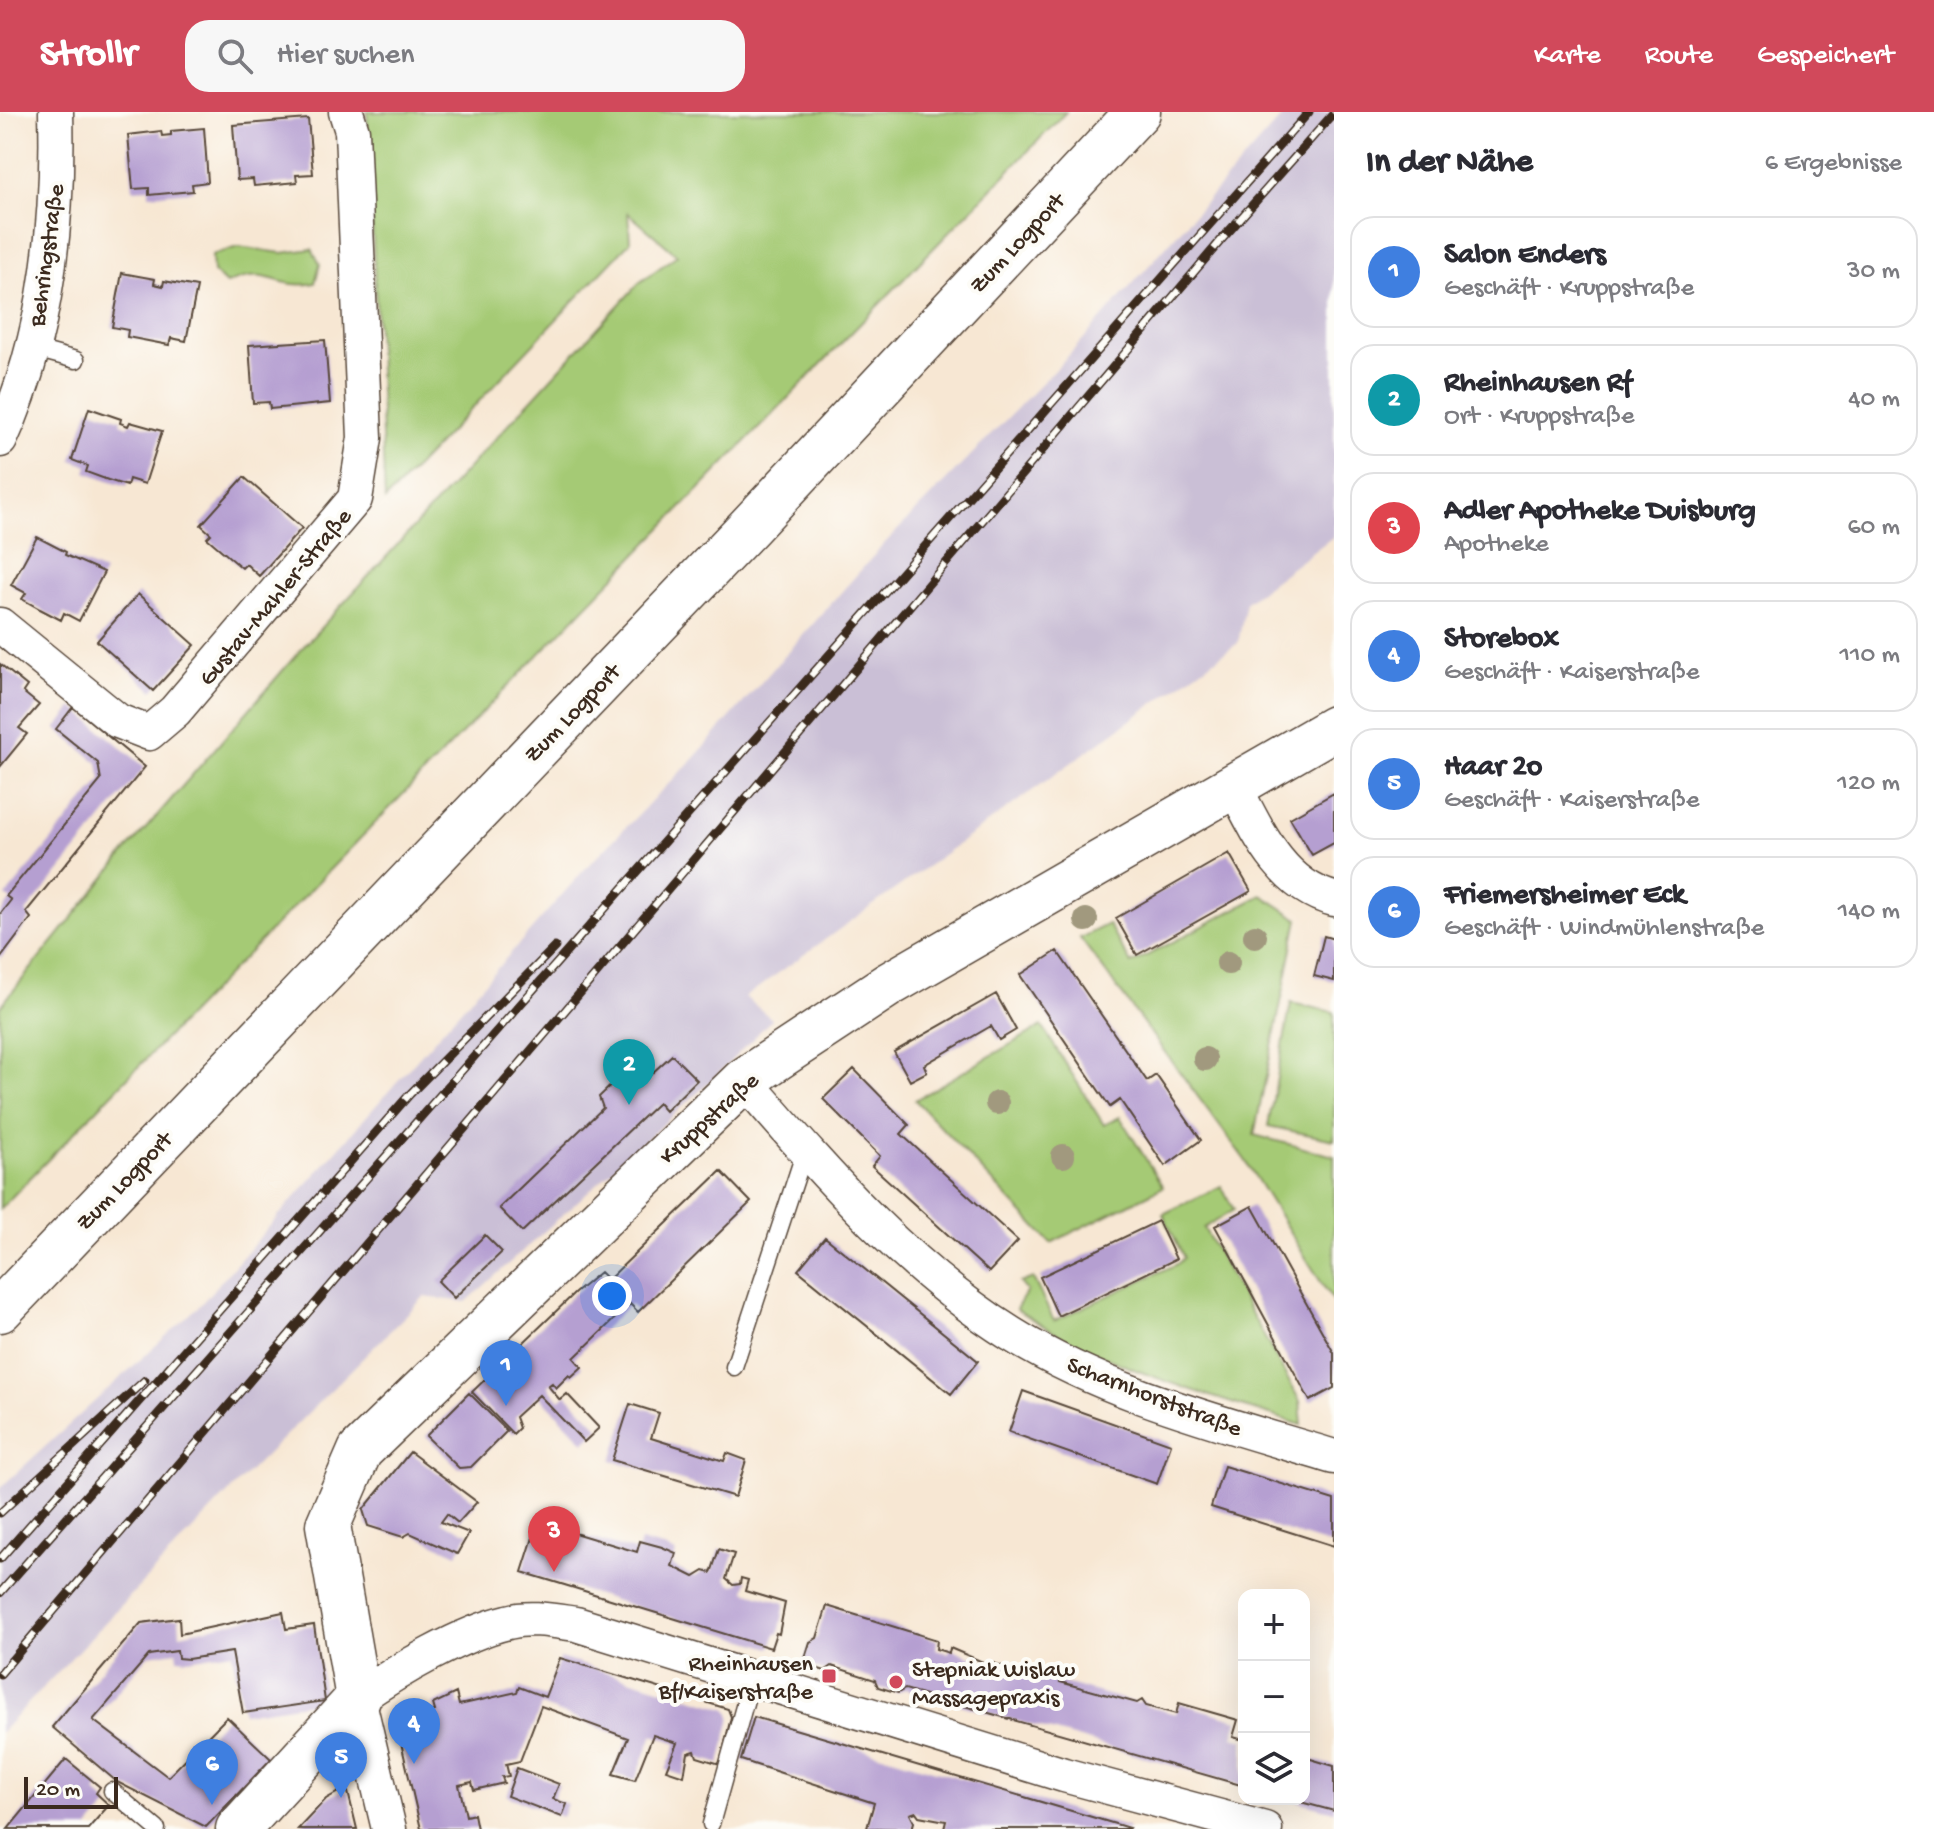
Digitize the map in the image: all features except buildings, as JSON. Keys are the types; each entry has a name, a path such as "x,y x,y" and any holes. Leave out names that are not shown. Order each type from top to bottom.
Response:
{"street":[{"name":"Behringstraße","path":"0,440 32,348 48,268 57,160 56,112"},
{"name":"Gustav-Mahler-Straße","path":"0,625 118,721 149,733 175,711 355,499 365,438 352,131 346,112"},
{"name":"Zum Logport","path":"0,1310 749,527 1138,112"},
{"name":"Kruppstraße","path":"358,1698 328,1525 360,1451 744,1080 888,985 1334,728"},
{"path":"1234,786 1271,852 1296,882 1334,899"},
{"name":"Scharnhorststraße","path":"744,1080 805,1151 912,1261 1012,1335 1095,1377 1334,1457"},
{"path":"238,1829 358,1698 388,1677 509,1621 543,1619 576,1624 1064,1775 1265,1829"},
{"path":"358,1698 389,1829"}],"lane":[{"path":"32,348 76,360"},
{"path":"734,1367 805,1151"},
{"path":"711,1824 752,1678"},
{"path":"112,1791 157,1829"}],"shaded area":[{"path":"1286,112 1334,112 1334,536 1246,602 1238,643 745,997 772,1019 712,1080 466,1302 424,1297 225,1496 0,1733 0,1488 200,1305 584,870 694,758 884,544 1070,354"}],"green space":[{"path":"367,112 1066,112 0,1209 0,1007 129,848 304,646 639,283 677,255 628,213 630,242 385,500"},
{"path":"238,247 282,253 312,249 320,264 315,283 290,284 254,277 226,284 213,272 212,255"},
{"path":"1262,895 1298,919 1254,1135 1334,1156 1334,1303 1245,1160 1080,938 1108,924 1131,964"},
{"path":"1291,1003 1334,1012 1334,1140 1268,1126"},
{"path":"1042,1026 1104,1125 1120,1117 1163,1187 1051,1243 915,1100"},
{"path":"1221,1186 1234,1210 1204,1228 1300,1401 1302,1425 1119,1363 1083,1347 1016,1309 1027,1291 1020,1283 1033,1278 1054,1321 1177,1264 1184,1258 1163,1214"}],"railway":[{"path":"0,1593 1309,112"},
{"path":"0,1674 1223,238 1334,113"},
{"path":"0,1559 410,1094 555,947"},
{"path":"0,1513 145,1380"}],"place":[{"name":"Rheinhausen Rf","path":"629,1105"},
{"name":"Salon Enders","path":"506,1406"},
{"name":"Adler Apotheke Duisburg","path":"554,1572"},
{"name":"Rheinhausen Bf/Kaiserstraße","path":"829,1676"},
{"name":"Stepniak Wislaw Massagepraxis","path":"896,1682"},
{"name":"Storebox","path":"414,1764"},
{"name":"Haar 2o","path":"341,1798"},
{"name":"Friemersheimer Eck","path":"212,1805"}]}
